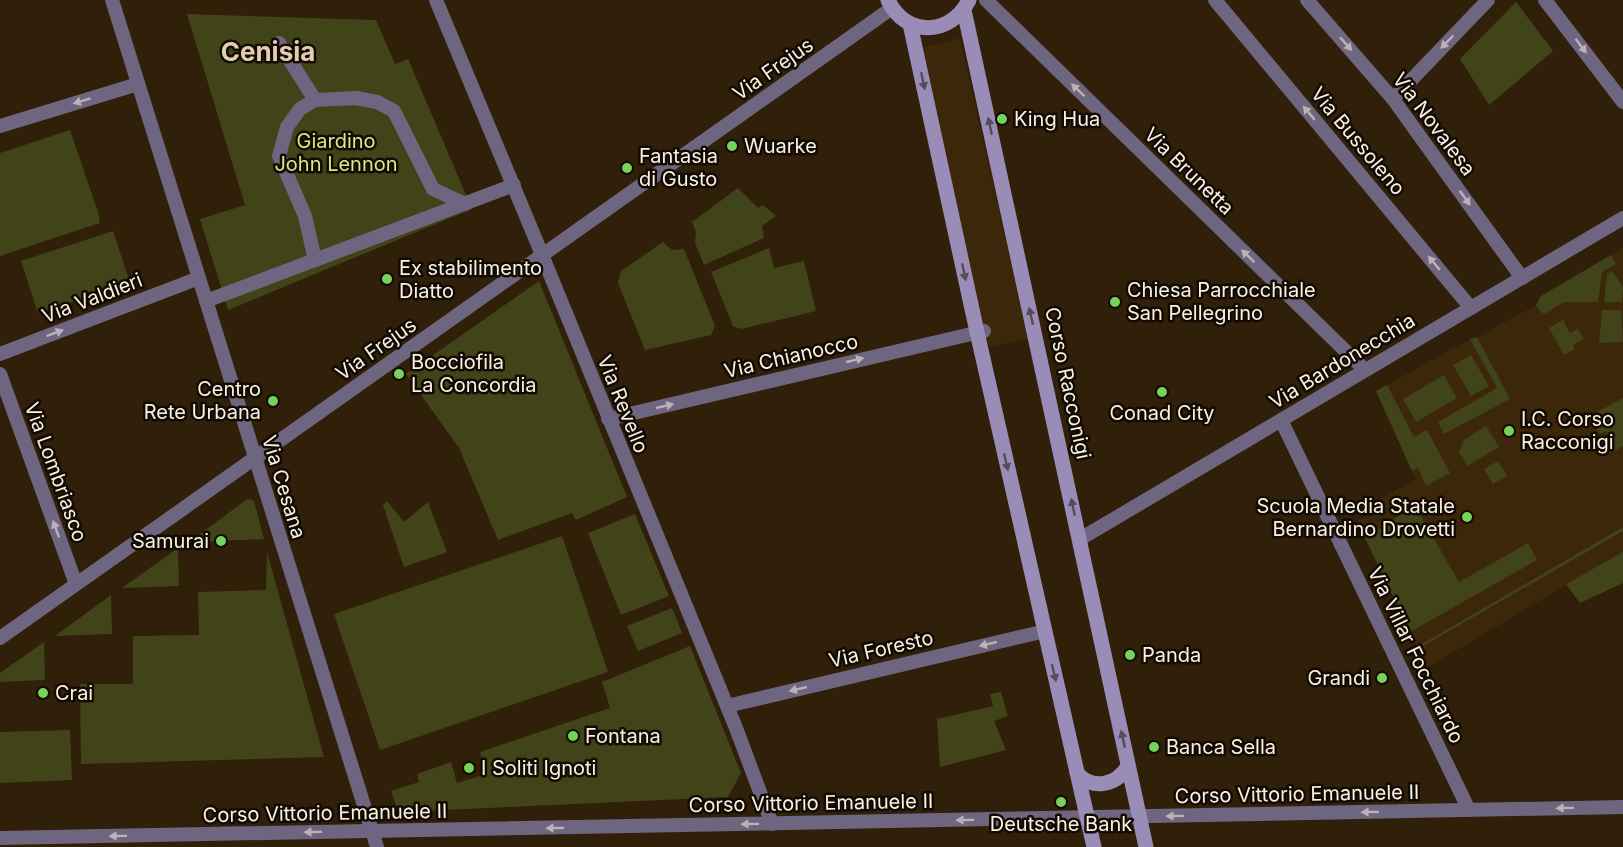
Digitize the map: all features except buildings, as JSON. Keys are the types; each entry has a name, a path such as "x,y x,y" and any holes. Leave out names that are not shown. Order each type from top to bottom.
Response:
{"street":[{"name":"Via Cesana","path":"112,0 377,847"},
{"name":"Via Revello","path":"436,0 727,706 772,824"},
{"name":"Via Brunetta","path":"986,0 1365,370"},
{"name":"Via Bussoleno","path":"1215,0 1471,308"},
{"path":"1393,99 1488,0"},
{"path":"1545,0 1623,102"},
{"name":"Via Novalesa","path":"1312,2 1393,99 1522,278"},
{"path":"890,4 900,18 910,24 925,28 940,27 954,20 967,5"},
{"name":"Via Frejus","path":"0,638 543,255 890,4"},
{"name":"Corso Racconigi","path":"967,5 1146,847"},
{"path":"910,24 1094,847"},
{"path":"279,43 315,100"},
{"path":"0,126 138,84"},
{"path":"315,260 305,216 279,156 287,127 300,109 315,100 356,98 377,102 394,111 433,189 465,204"},
{"path":"206,301 514,185"},
{"name":"Via Bardonecchia","path":"1080,539 1623,218"},
{"name":"Via Valdieri","path":"0,354 199,278"},
{"name":"Via Chianocco","path":"608,419 980,331"},
{"name":"Via Lombriasco","path":"0,374 76,584"},
{"name":"Via Villar Focchiardo","path":"1281,420 1469,810"},
{"name":"Via Foresto","path":"727,706 1045,631"},
{"path":"1077,772 1089,782 1103,784 1119,777 1128,766"},
{"name":"Corso Vittorio Emanuele II","path":"0,838 1623,807"}],"shaded area":[{"path":"960,38 1028,339 990,347 979,319 920,48"},
{"name":"I.C. Corso Racconigi","path":"1623,248 1623,583 1580,603 1566,585 1427,668 1357,521 1385,507 1381,498 1416,480 1376,391 1536,305 1541,296"}],"green space":[{"path":"1516,2 1553,51 1489,105 1460,59"},
{"name":"Giardino John Lennon","path":"187,14 376,20 395,64 408,59 472,209 228,310 200,219 245,205"},
{"path":"70,130 100,223 0,256 0,153"},
{"path":"738,188 758,208 763,205 776,216 762,226 764,238 704,265 695,243 696,232 692,222"},
{"path":"113,231 130,283 38,313 21,261"},
{"path":"663,242 672,250 684,249 715,326 711,335 645,350 618,283 621,271"},
{"path":"769,248 774,268 804,261 816,311 741,329 733,326 711,272"},
{"path":"1611,255 1616,264 1602,272 1598,302 1564,302 1544,314 1540,311 1536,305 1541,296"},
{"path":"1612,271 1623,287 1622,302 1604,302 1607,274"},
{"path":"539,281 627,497 576,520 572,513 498,540 459,448 406,374"},
{"path":"1602,310 1621,310 1623,342 1599,343"},
{"path":"1563,320 1570,333 1578,329 1584,339 1573,345 1575,349 1564,355 1549,328"},
{"path":"1477,337 1510,399 1444,434 1438,422 1497,388 1470,339"},
{"path":"1471,355 1489,386 1471,396 1453,365"},
{"path":"1444,375 1457,398 1416,422 1403,399"},
{"path":"1387,385 1414,437 1427,430 1450,473 1426,486 1418,468 1412,471 1376,391"},
{"path":"1623,398 1623,446 1613,452 1610,447 1614,445 1606,431 1600,434 1590,416"},
{"path":"1486,426 1499,447 1467,466 1459,452 1464,440"},
{"path":"1498,461 1507,476 1493,484 1484,469"},
{"path":"250,499 254,501 264,539 197,542 196,537"},
{"path":"387,501 404,522 428,502 447,552 404,567 383,505"},
{"path":"1415,506 1459,582 1528,543 1537,560 1410,632 1365,538"},
{"path":"635,514 669,596 621,615 588,533"},
{"path":"1623,527 1623,531 1418,649 1417,647"},
{"path":"562,536 608,672 380,750 334,614"},
{"path":"178,548 179,586 122,588"},
{"path":"267,552 324,757 81,764 80,684 133,684 133,636 199,635 198,592 266,590"},
{"path":"1623,552 1623,583 1580,603 1566,584"},
{"path":"111,595 112,634 55,636"},
{"path":"672,608 682,633 638,651 627,626"},
{"path":"44,642 45,680 0,682 0,673"},
{"path":"690,646 741,773 728,797 398,812 391,791 419,782 417,774 451,762 457,783 486,774 480,752 610,708 602,682"},
{"path":"1001,692 1008,716 994,721 1006,750 940,767 937,719 993,706 990,694"},
{"path":"70,730 72,780 0,783 0,732"}],"place":[{"name":"King Hua","path":"1002,119"},
{"name":"Wuarke","path":"732,146"},
{"name":"Fantasia di Gusto","path":"627,168"},
{"name":"Ex stabilimento Diatto","path":"387,279"},
{"name":"Chiesa Parrocchiale San Pellegrino","path":"1115,302"},
{"name":"Bocciofila La Concordia","path":"399,374"},
{"name":"Conad City","path":"1162,392"},
{"name":"Centro Rete Urbana","path":"273,401"},
{"name":"I.C. Corso Racconigi","path":"1509,431"},
{"name":"Scuola Media Statale Bernardino Drovetti","path":"1467,517"},
{"name":"Samurai","path":"221,541"},
{"name":"Panda","path":"1130,655"},
{"name":"Grandi","path":"1382,678"},
{"name":"Crai","path":"43,693"},
{"name":"Fontana","path":"573,736"},
{"name":"Banca Sella","path":"1154,747"},
{"name":"I Soliti Ignoti","path":"469,768"},
{"name":"Deutsche Bank","path":"1061,802"}],"district":[{"name":"Cenisia","path":"268,51"}]}
